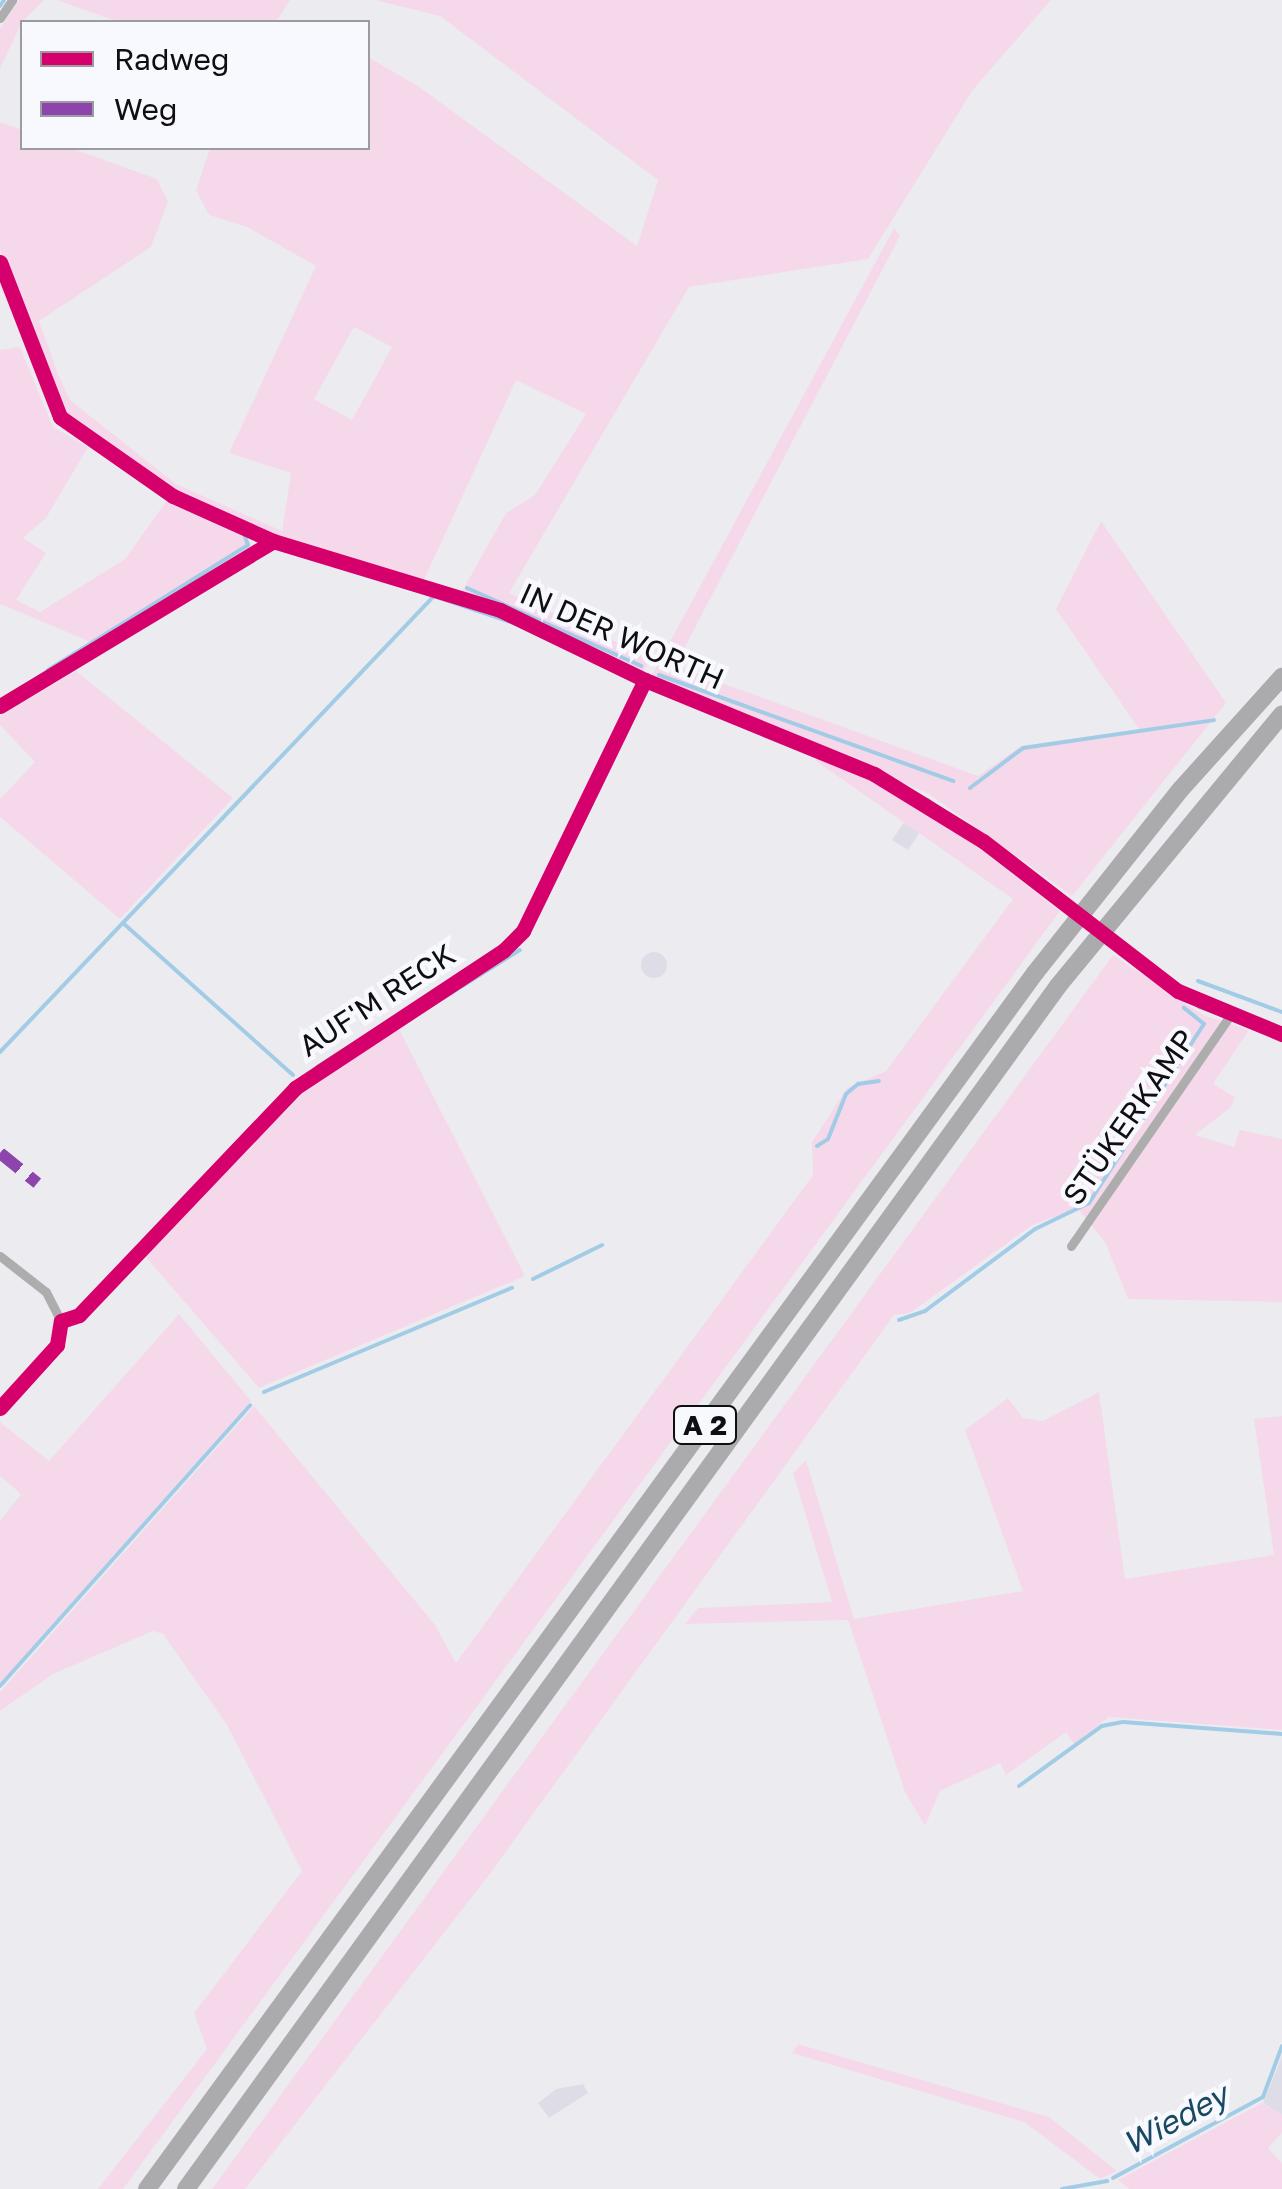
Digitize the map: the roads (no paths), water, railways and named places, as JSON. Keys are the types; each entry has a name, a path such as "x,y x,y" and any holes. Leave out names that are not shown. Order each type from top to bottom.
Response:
{"highway":[{"name":"A 2","path":"146,2189 1034,973 1181,789 1282,677"},
{"name":"A 2","path":"186,2189 1058,986 1282,714"}],"street":[{"path":"0,18 12,0"},
{"name":"IN DER WORTH","path":"0,262 60,417 173,496 273,541 500,610 645,680 874,774 926,802 1200,1004 1282,1034"},
{"path":"0,706 273,541"},
{"name":"AUF'M RECK","path":"0,1408 57,1344 61,1321 80,1315 319,1068 504,950 522,930 645,680"},
{"name":"STÜKERKAMP","path":"1071,1246 1229,1016"},
{"path":"0,1256 46,1292 61,1321"}],"waterway":[{"path":"0,6 4,0"},
{"path":"48,670 248,545 244,534 170,500"},
{"path":"467,588 641,666"},
{"path":"0,1052 434,596 528,628"},
{"path":"659,675 953,781"},
{"path":"542,905 646,692"},
{"path":"970,788 1023,748 1214,720"},
{"path":"123,923 293,1075"},
{"path":"413,1017 520,950"},
{"path":"1198,981 1282,1012"},
{"path":"899,1320 925,1311 1035,1229 1089,1203 1204,1024 1184,1008"},
{"path":"817,1146 828,1139 846,1094 858,1084 879,1081"},
{"path":"533,1279 602,1245"},
{"path":"264,1392 512,1288"},
{"path":"0,1686 250,1405"},
{"path":"1019,1786 1102,1726 1123,1722 1282,1734"},
{"name":"Wiedey","path":"1113,2178 1263,2097 1282,2046"},
{"name":"Wiedey","path":"1062,2189 1107,2181"}]}
